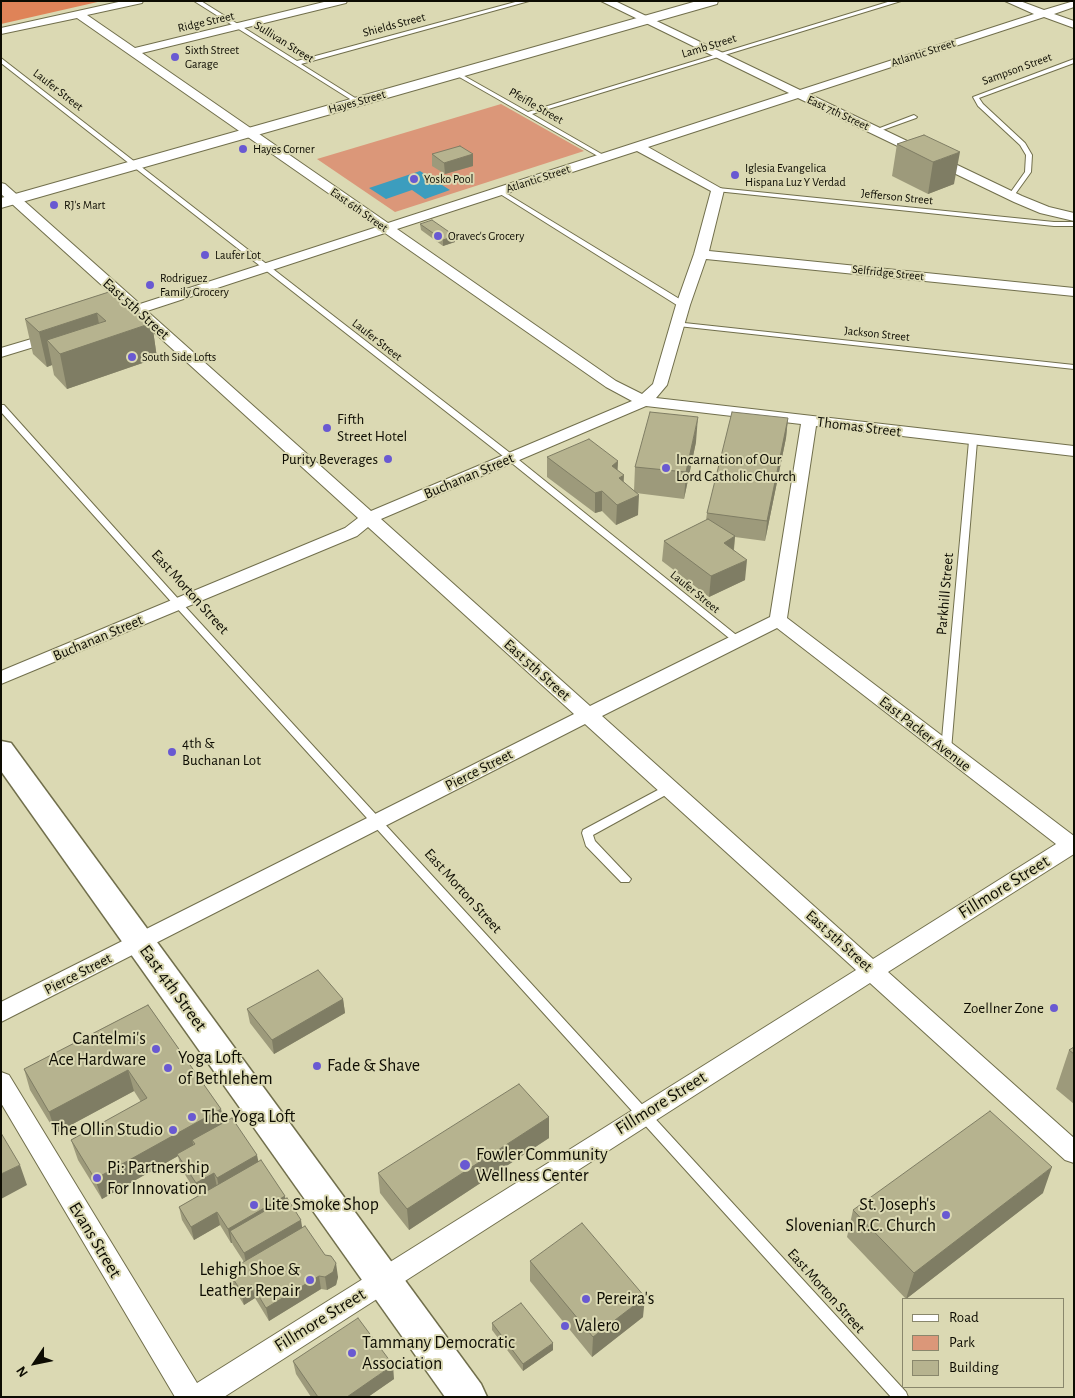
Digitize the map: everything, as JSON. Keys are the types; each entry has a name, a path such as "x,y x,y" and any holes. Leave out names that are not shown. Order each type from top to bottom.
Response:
{"main road":[{"name":"East 4th Street","path":"1,750 468,1397"}],"street":[{"path":"1,31 138,1"},
{"name":"Ridge Street","path":"134,52 240,28 342,1"},
{"name":"East 7th Street","path":"606,1 1010,196 1045,210 1074,217"},
{"name":"Hayes Street","path":"6,197 136,165 712,1"},
{"path":"1010,1 1074,25"},
{"name":"Atlantic Street","path":"109,318 1074,4"},
{"name":"East 6th Street","path":"77,13 610,384 644,401"},
{"path":"637,146 718,190"},
{"name":"Buchanan Street","path":"1,678 350,532 369,518 644,401 660,384 682,305 701,254 718,190"},
{"name":"East 5th Street","path":"6,197 136,309 1074,1153"},
{"name":"Selfridge Street","path":"701,254 1074,292"},
{"path":"1,353 64,333"},
{"name":"Thomas Street","path":"644,401 973,441 1074,451"},
{"path":"778,620 809,421"},
{"name":"Pierce Street","path":"1,1013 377,821 778,620"},
{"name":"East Packer Avenue","path":"778,620 1073,846"},
{"name":"Fillmore Street","path":"199,1397 871,970 1073,846"},
{"name":"Evans Street","path":"1,1082 190,1397"}],"lane":[{"name":"Sullivan Street","path":"198,1 358,102"},
{"name":"Shields Street","path":"297,63 526,1"},
{"name":"Lamb Street","path":"527,114 898,1"},
{"name":"Laufer Street","path":"1,60 511,458 737,640"},
{"name":"Sampson Street","path":"1010,196 1026,177 1030,167 1029,155 1023,144 980,105 976,97 1074,61"},
{"name":"Pfeifle Street","path":"457,74 603,157"},
{"path":"875,130 914,117"},
{"name":"Jefferson Street","path":"718,190 1054,224 1074,224"},
{"path":"499,191 682,305"},
{"name":"Jackson Street","path":"678,324 1074,367"},
{"name":"East Morton Street","path":"1,407 178,604 901,1397"},
{"name":"Parkhill Street","path":"946,750 973,441"},
{"path":"625,878 590,843 587,833 669,788"}],"green space":[{"path":"501,104 584,151 395,212 317,159"}],"shaded area":[{"path":"1,1 102,1 1,24"}],"water":[{"name":"Yosko Pool","path":"420,171 450,190 425,199 412,190 386,199 369,188"}],"building":[{"path":"924,135 960,152 933,162 897,144"},
{"path":"460,146 473,154 444,163 432,154"},
{"path":"432,220 455,236 443,240 420,224"},
{"path":"112,291 152,323 60,354 47,340 106,321 97,313 39,332 25,319"},
{"path":"650,412 698,417 686,472 635,467"},
{"path":"732,412 788,418 767,521 707,513"},
{"path":"589,439 618,461 612,466 624,475 619,478 639,495 617,505 602,491 595,493 547,457"},
{"path":"708,519 735,536 724,543 747,560 711,576 664,541"},
{"path":"318,970 343,999 272,1040 247,1009"},
{"path":"148,1005 221,1109 95,1179 71,1140 147,1098 128,1070 49,1112 24,1069"},
{"path":"1074,1047 1074,1054 1069,1050"},
{"path":"519,1084 549,1117 407,1209 378,1173"},
{"name":"St. Joseph's Slovenian R.C. Church","path":"990,1111 1052,1167 914,1273 853,1210"},
{"path":"232,1118 257,1155 217,1178 214,1173 196,1183 177,1154 195,1144 192,1140"},
{"path":"1,1133 20,1165 1,1174"},
{"path":"261,1160 285,1196 228,1229 217,1212 191,1227 179,1207"},
{"path":"287,1198 301,1220 244,1253 230,1231"},
{"name":"Pereira's","path":"582,1223 645,1297 593,1337 530,1261"},
{"path":"305,1226 325,1255 331,1256 336,1263 333,1272 325,1277 319,1276 266,1308 252,1285 241,1291 228,1271"},
{"path":"521,1303 553,1343 523,1364 492,1323"},
{"name":"Tammany Democratic Association","path":"358,1318 393,1365 347,1397 318,1397 293,1361"}],"place":[{"name":"Sixth Street Garage","path":"175,57"},
{"name":"Hayes Corner","path":"243,149"},
{"name":"Iglesia Evangelica Hispana Luz Y Verdad","path":"735,175"},
{"name":"Yosko Pool","path":"414,179"},
{"name":"RJ's Mart","path":"54,205"},
{"name":"Oravec's Grocery","path":"438,236"},
{"name":"Laufer Lot","path":"205,255"},
{"name":"Rodriguez Family Grocery","path":"150,285"},
{"name":"South Side Lofts","path":"132,357"},
{"name":"Fifth Street Hotel","path":"327,428"},
{"name":"Purity Beverages","path":"388,459"},
{"name":"Incarnation of Our Lord Catholic Church","path":"666,468"},
{"name":"4th & Buchanan Lot","path":"172,752"},
{"name":"Zoellner Zone","path":"1054,1008"},
{"name":"Cantelmi's Ace Hardware","path":"156,1049"},
{"name":"Fade & Shave","path":"317,1066"},
{"name":"Yoga Loft of Bethlehem","path":"168,1068"},
{"name":"The Yoga Loft","path":"192,1117"},
{"name":"The Ollin Studio","path":"173,1130"},
{"name":"Fowler Community Wellness Center","path":"465,1165"},
{"name":"Pi: Partnership For Innovation","path":"97,1178"},
{"name":"Lite Smoke Shop","path":"254,1205"},
{"name":"St. Joseph's Slovenian R.C. Church","path":"946,1215"},
{"name":"Lehigh Shoe & Leather Repair","path":"310,1280"},
{"name":"Pereira's","path":"586,1299"},
{"name":"Valero","path":"565,1326"},
{"name":"Tammany Democratic Association","path":"352,1353"}]}
